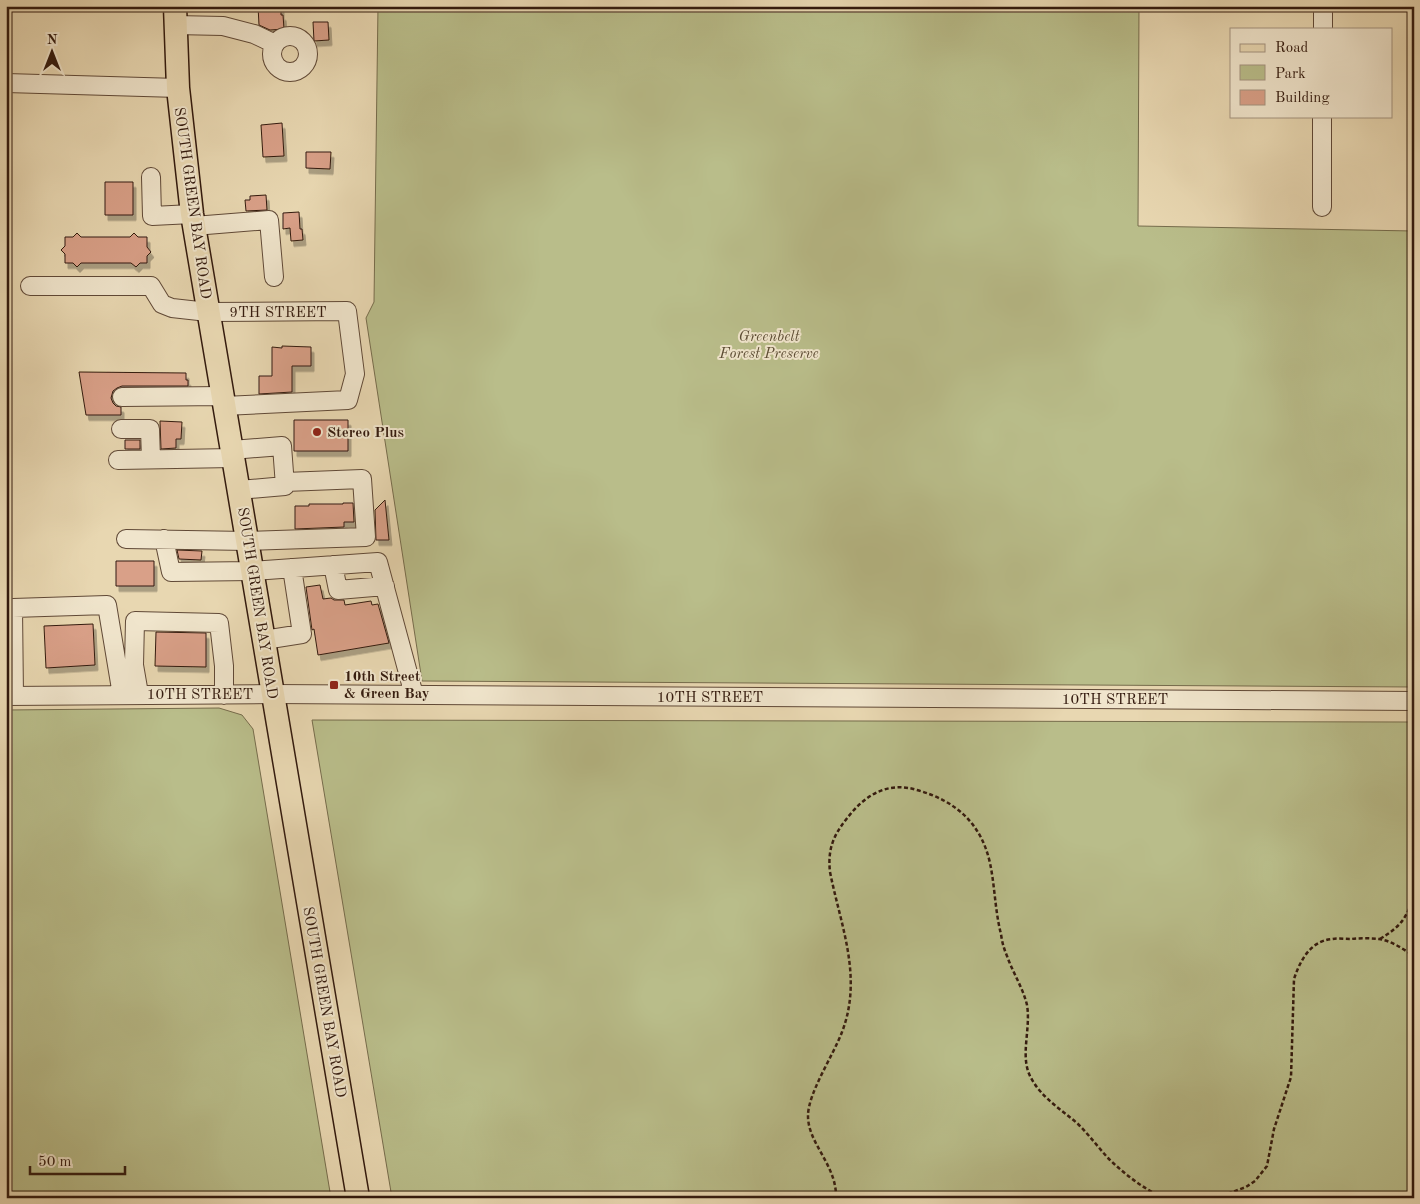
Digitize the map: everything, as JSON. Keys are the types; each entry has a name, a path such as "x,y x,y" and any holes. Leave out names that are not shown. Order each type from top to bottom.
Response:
{"main road":[{"name":"SOUTH GREEN BAY ROAD","path":"175,16 178,88 193,220 358,1198"}],"street":[{"path":"1323,6 1323,28"},
{"path":"175,16 254,34 275,44"},
{"path":"6,83 178,88"},
{"path":"1322,118 1322,207"},
{"path":"151,177 152,216 193,220 269,220 274,277"},
{"name":"9TH STREET","path":"30,286 151,286 162,304 172,308 208,312 347,312 355,374 348,400 224,401"},
{"path":"122,396 224,401"},
{"path":"121,429 150,429 151,459"},
{"path":"118,460 233,454 282,446 285,486 239,490"},
{"path":"126,539 247,541 366,538 362,479 285,482"},
{"path":"164,539 171,572 252,572 378,562 414,695"},
{"path":"333,565 338,590 385,586"},
{"path":"264,640 302,634 292,568"},
{"path":"10,696 13,608 107,605 130,695"},
{"path":"130,695 134,665 135,621 219,623 224,666 224,695"},
{"name":"10TH STREET","path":"10,696 273,694 1414,701"}],"path":[{"path":"836,1198 834,1177 810,1128 808,1118 810,1101 847,1017 851,982 848,947 830,872 830,849 834,837 844,823 869,796 880,790 912,788 931,794 964,813 976,828 986,848 997,916 1006,955 1023,991 1027,1005 1025,1063 1037,1088 1046,1099 1079,1125 1127,1176 1163,1198"},
{"path":"1380,939 1404,920 1414,897"},
{"path":"1209,1198 1246,1187 1255,1181 1267,1166 1274,1129 1291,1077 1294,979 1304,955 1320,942 1330,939 1380,939 1393,943 1414,956"}],"green space":[{"name":"Greenbelt Forest Preserve","path":"378,6 1139,6 1138,226 1414,231 1413,687 422,681 366,318 374,302"},
{"path":"219,708 242,715 253,729 331,1198 6,1198 6,710"},
{"path":"312,720 1414,722 1414,1198 392,1198"}],"building":[{"path":"258,6 281,6 284,29 270,30 259,25"},
{"path":"313,22 328,22 329,40 314,41"},
{"path":"282,123 284,156 263,157 261,125"},
{"path":"306,152 331,152 330,169 306,168"},
{"path":"105,182 133,182 133,215 105,215"},
{"path":"266,195 267,210 246,211 245,200 250,200 250,196"},
{"path":"299,212 303,240 291,241 290,228 283,229 283,213"},
{"path":"77,233 81,237 130,237 134,233 138,237 147,237 147,247 151,252 147,256 147,263 140,263 136,267 131,263 81,263 77,267 73,263 65,263 65,254 61,250 65,246 65,237 73,237"},
{"path":"282,346 311,347 311,366 292,366 292,392 259,394 259,376 272,376 272,347 282,348"},
{"path":"79,372 186,373 188,386 122,386 113,391 111,398 116,406 121,407 121,415 86,415"},
{"path":"294,420 348,420 348,451 294,451"},
{"path":"160,421 182,422 181,439 176,439 176,448 161,449"},
{"path":"125,440 140,440 140,449 125,449"},
{"path":"385,500 389,540 376,540 375,510"},
{"path":"353,503 354,522 344,522 344,527 295,529 295,506"},
{"path":"177,550 202,551 201,560 179,559"},
{"path":"116,561 154,561 154,586 116,586"},
{"path":"320,585 323,599 344,600 345,605 371,601 372,605 378,604 389,643 318,655 314,629 312,630 306,587"},
{"path":"93,624 95,665 46,668 44,626"},
{"path":"156,632 206,633 206,667 155,666"}],"place":[{"name":"Stereo Plus","path":"317,432"},
{"name":"10th Street & Green Bay","path":"334,685"}]}
